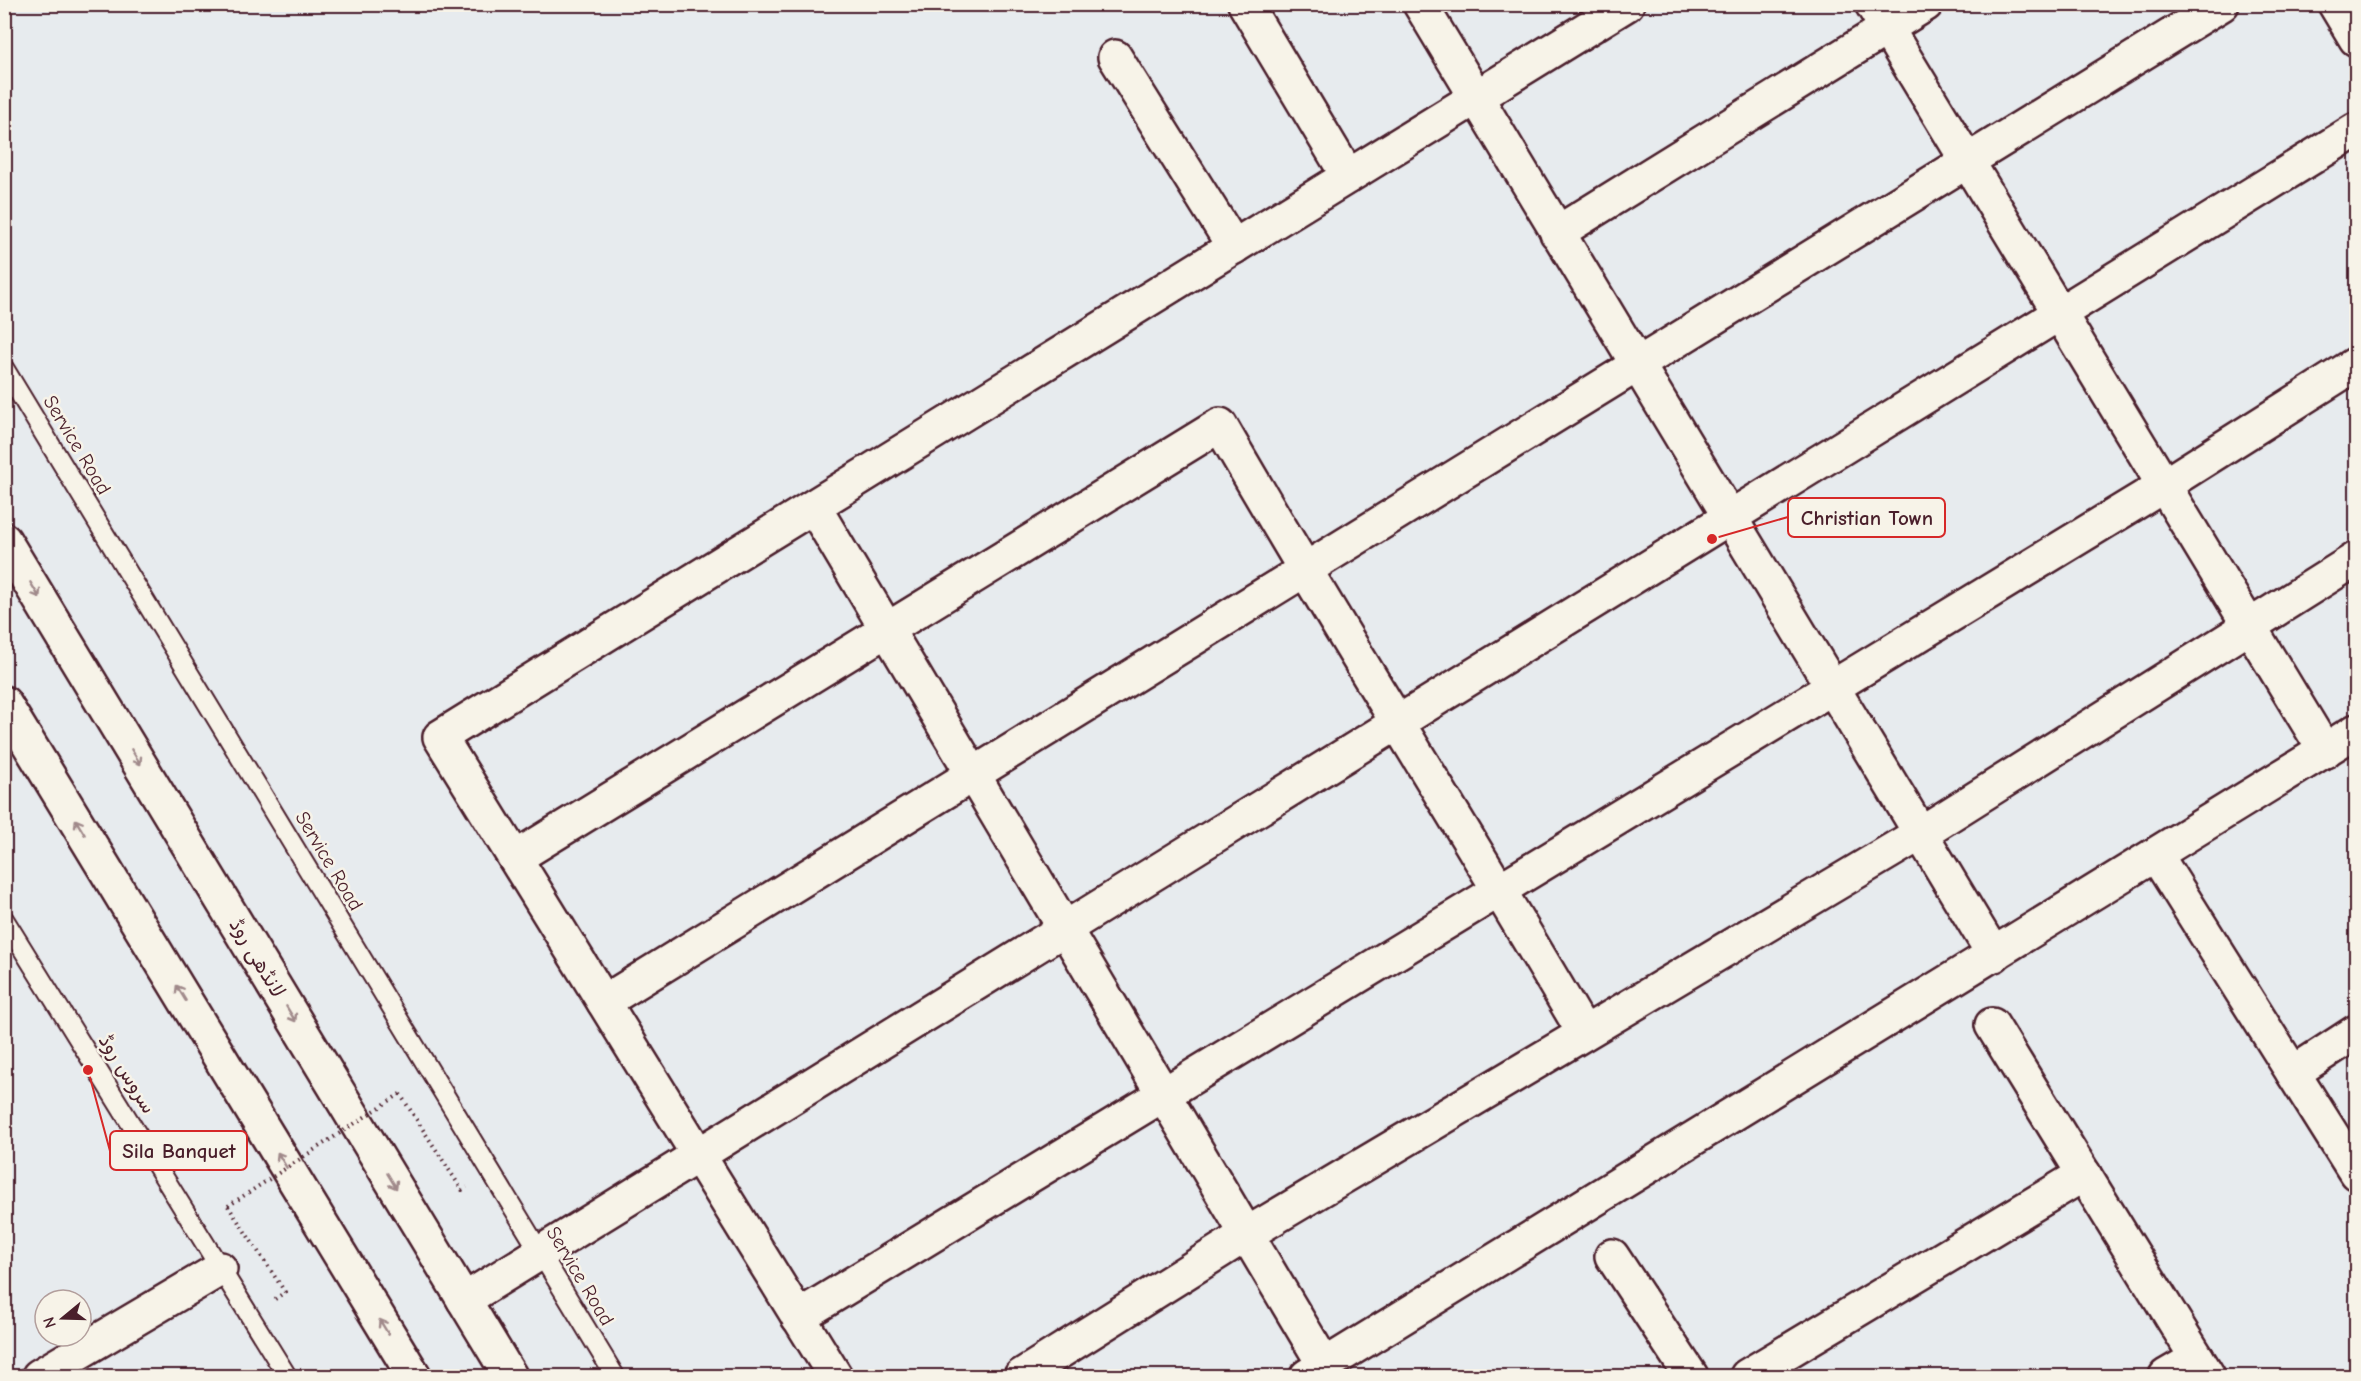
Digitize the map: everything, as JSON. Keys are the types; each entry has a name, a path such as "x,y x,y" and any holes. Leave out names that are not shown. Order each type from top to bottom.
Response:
{"street":[{"path":"1245,4 1348,176"},
{"path":"1420,4 1994,955"},
{"path":"835,1377 440,737 1627,4"},
{"path":"1557,233 1880,17 1926,4"},
{"path":"604,1002 2222,4"},
{"path":"2335,4 2356,39"},
{"path":"1880,17 2325,751"},
{"path":"1115,57 1234,248"},
{"path":"464,1300 2356,130"},
{"path":"798,1317 2163,486 2356,364"},
{"path":"515,858 1220,425 1304,570 1500,890 1584,1033"},
{"path":"814,507 1246,1234 1316,1371 2356,731"},
{"name":"لانڈھی روڈ","path":"4,540 510,1377"},
{"path":"1021,1377 1246,1234 1921,833 2356,559"},
{"path":"4,703 414,1377"},
{"path":"2156,855 2356,1173"},
{"path":"1992,1024 2203,1367 2166,1377"},
{"path":"2293,1073 2356,1032"},
{"path":"1747,1377 2084,1174"},
{"path":"1612,1256 1691,1377"},
{"path":"39,1377 220,1269"}],"lane":[{"name":"Service Road","path":"4,368 615,1377"},
{"name":"سروس روڈ","path":"4,919 287,1377"}],"path":[{"path":"285,1292 228,1206 400,1094 462,1190"}],"place":[{"name":"Christian Town","path":"1712,539"},
{"name":"Sila Banquet","path":"88,1070"}]}
